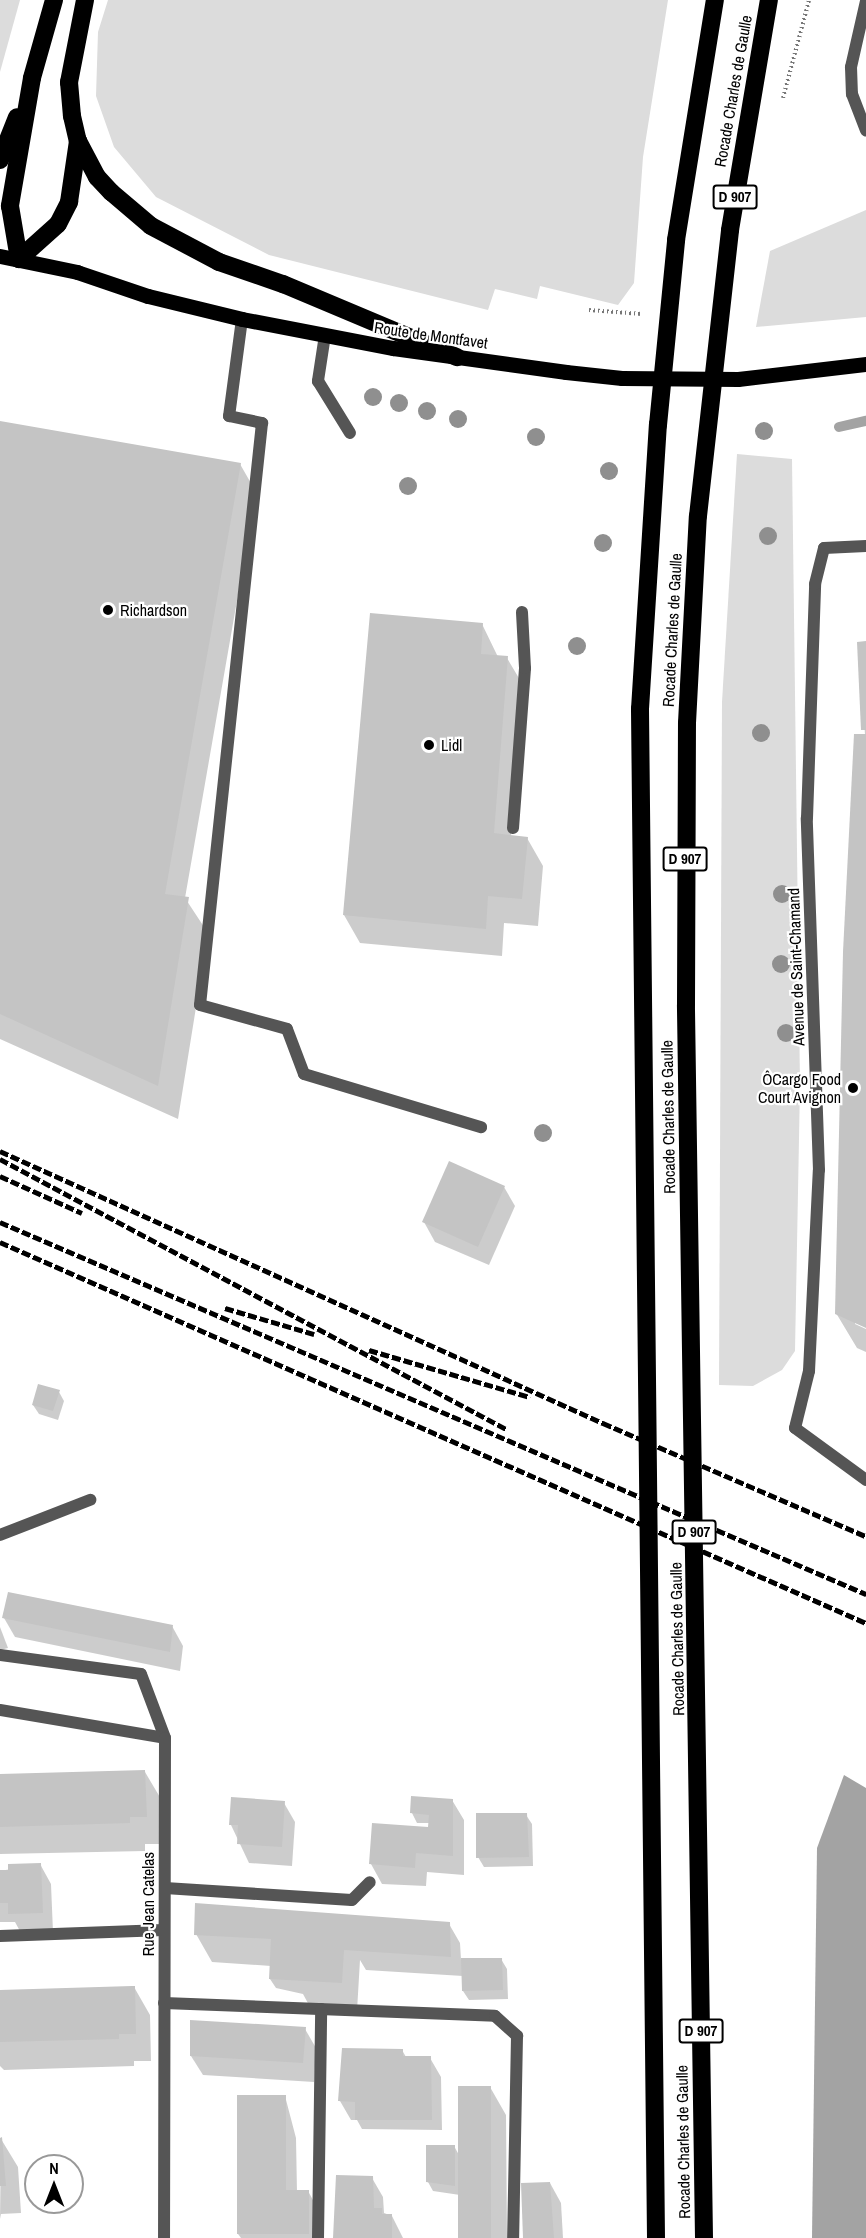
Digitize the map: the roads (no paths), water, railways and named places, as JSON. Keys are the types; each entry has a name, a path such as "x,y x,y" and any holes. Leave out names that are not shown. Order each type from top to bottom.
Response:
{"highway":[{"path":"0,160 32,78 54,0"},
{"path":"20,260 58,224 69,202 78,141 69,82 85,0"},
{"name":"Rocade Charles de Gaulle","path":"656,2238 644,1273 640,709 658,425 676,240 716,0"},
{"name":"Rocade Charles de Gaulle","path":"704,2238 685,829 690,625 731,218 769,0"},
{"path":"20,260 10,206 32,78"},
{"path":"78,141 97,177 151,226 219,262 283,284 457,357"}],"main road":[{"name":"Route de Montfavet","path":"0,256 242,319 457,357 622,378 738,379 866,364"}],"street":[{"path":"866,1 851,67 852,94 866,130"},
{"path":"242,319 229,416 262,423 200,1005 287,1029 304,1074 481,1127"},
{"path":"325,335 318,381 350,432"},
{"name":"Avenue de Saint-Chamand","path":"862,1475 795,1428 809,1371 819,1170 807,818 815,584 824,548 866,546"},
{"path":"513,828 525,668 522,612"},
{"path":"0,1535 90,1500"},
{"path":"0,1655 141,1674 165,1738"},
{"path":"0,1710 165,1738"},
{"name":"Rue Jean Catelas","path":"164,2238 165,1738"},
{"path":"165,1888 352,1900 370,1882"},
{"path":"0,1936 164,1930"},
{"path":"164,2003 495,2016 517,2036 513,2238"},
{"path":"318,2238 321,2009"}],"waterway":[{"path":"839,427 866,421"}],"railway":[{"path":"0,1151 603,1423 866,1536"},
{"path":"0,1159 506,1429"},
{"path":"0,1176 82,1213"},
{"path":"0,1222 866,1594"},
{"path":"0,1242 866,1623"},
{"path":"225,1308 314,1334"},
{"path":"369,1350 530,1397"}],"place":[{"name":"Richardson","path":"108,610"},
{"name":"Lidl","path":"429,745"},
{"name":"ÔCargo Food Court Avignon","path":"853,1088"}]}
